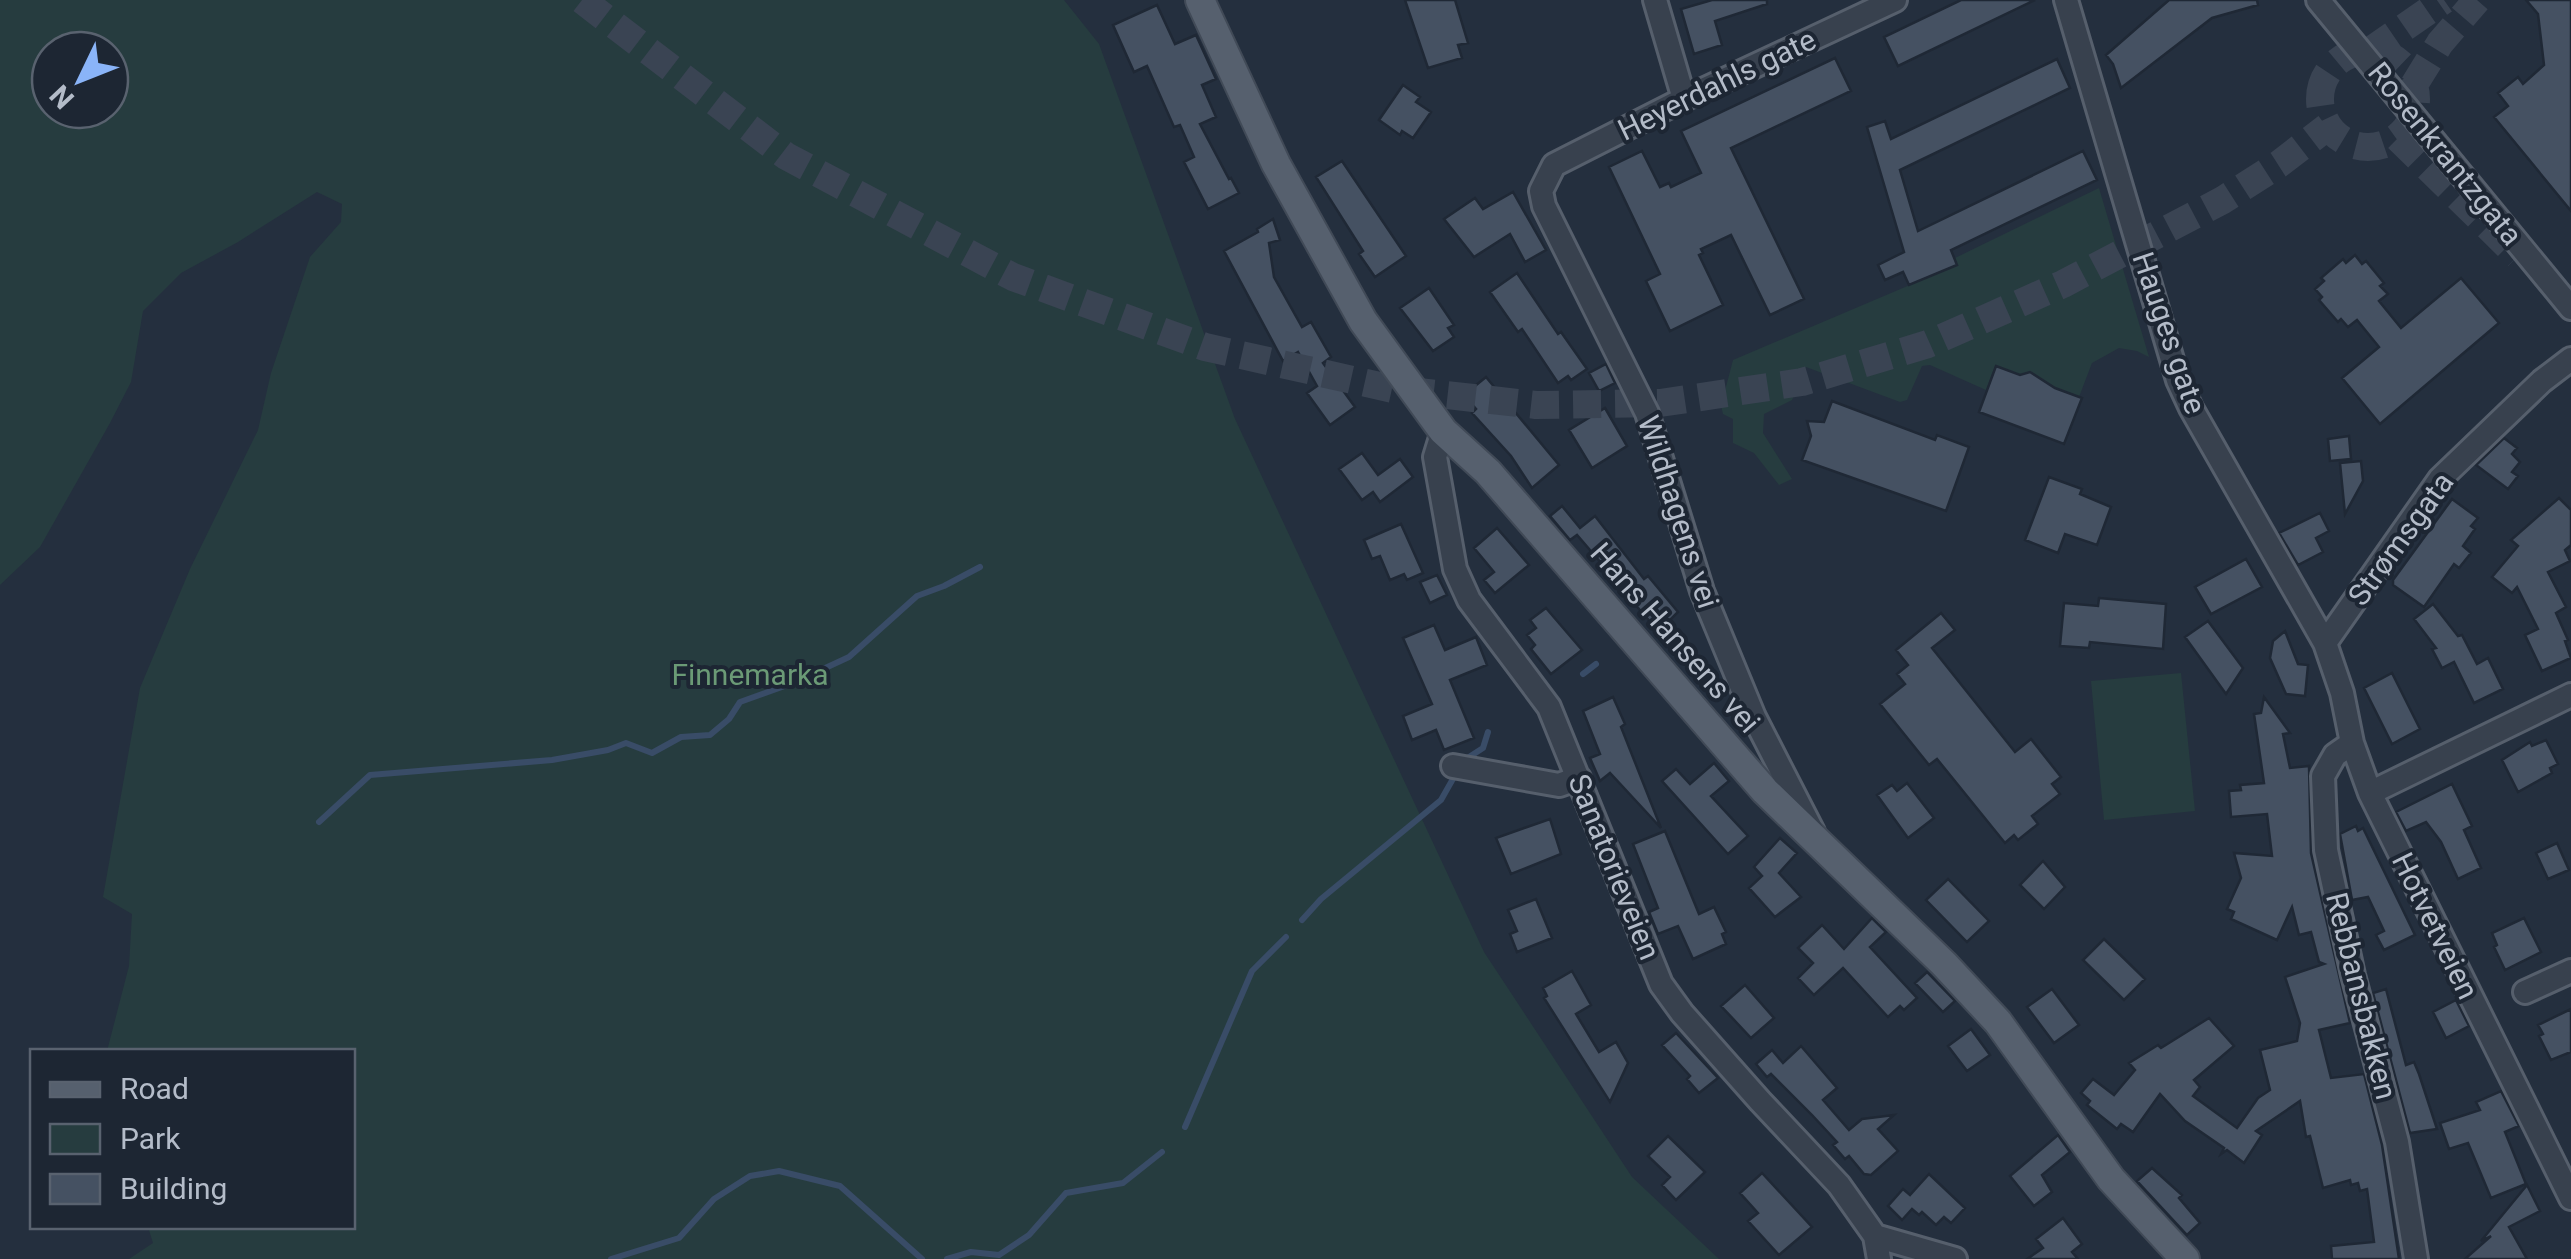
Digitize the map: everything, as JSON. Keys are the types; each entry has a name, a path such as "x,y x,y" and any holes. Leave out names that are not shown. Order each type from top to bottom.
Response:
{"main road":[{"name":"Hans Hansens vei","path":"1200,0 1299,209 1363,321 1442,431 1488,472 1766,792 1944,964 1998,1022 2111,1179 2185,1259"}],"street":[{"path":"1655,0 1684,99"},
{"name":"Heyerdahls gate","path":"1546,178 1554,165 1895,0"},
{"name":"Hauges gate","path":"2066,0 2178,380 2325,643"},
{"name":"Rosenkrantzgata","path":"2318,0 2571,308"},
{"name":"Wildhagens vei","path":"1546,178 1542,191 1544,206 1647,413 1702,590 1754,716 1820,846"},
{"name":"Strømsgata","path":"2325,643 2440,479 2542,381 2571,359"},
{"name":"Sanatorieveien","path":"1442,431 1436,457 1455,569 1469,600 1549,707 1661,984 1682,1013 1839,1185 1877,1247"},
{"name":"Hotvetveien","path":"2325,643 2370,792 2571,1198"},
{"path":"2370,792 2571,695"},
{"name":"Rebbansbakken","path":"2352,742 2335,755 2323,776 2326,850 2353,974 2397,1142 2416,1259"},
{"path":"1453,766 1559,785 1579,778"},
{"path":"2526,992 2571,971"},
{"path":"1877,1247 1955,1259"}],"green space":[{"name":"Finnemarka","path":"0,0 1064,0 1099,44 1235,419 1484,952 1632,1177 1719,1259 129,1259 153,1243 149,1229 355,1229 355,1049 108,1049 129,966 132,914 103,897 140,688 190,569 258,430 271,373 310,257 341,222 342,204 317,192 181,273 143,311 131,382 40,547 0,585"},
{"path":"2099,188 2149,357 2119,348 2092,363 2079,397 2030,373 2023,376 1995,366 1986,390 1930,365 1922,366 1907,400 1900,402 1806,367 1792,400 1764,414 1763,433 1792,479 1779,485 1754,453 1733,443 1733,419 1723,414 1721,406 1733,360 1957,265 1955,258"},
{"path":"2181,673 2195,811 2104,820 2091,681"}],"building":[{"path":"1405,0 1455,0 1468,43 1458,45 1462,58 1428,68"},
{"path":"1712,0 1767,0 1767,4 1715,21 1722,45 1694,54 1681,9"},
{"path":"1961,0 2035,0 1898,66 1884,37"},
{"path":"2169,0 2257,0 2258,5 2212,18 2121,88 2106,55"},
{"path":"2526,0 2571,0 2571,211 2494,117 2508,106 2498,93 2518,77 2523,84 2544,65 2538,14"},
{"path":"1157,5 1175,44 1196,35 1216,79 1202,85 1216,117 1200,124 1239,193 1208,209 1184,162 1194,157 1180,125 1174,127 1147,66 1134,72 1113,25"},
{"path":"1835,58 1851,91 1731,148 1804,299 1770,315 1731,235 1701,249 1703,253 1699,255 1723,305 1670,331 1646,281 1660,274 1609,167 1642,151 1660,187 1669,183 1671,187 1701,173 1681,131"},
{"path":"2057,59 2070,88 1900,170 1918,231 2083,151 2097,180 1951,250 1957,265 1909,285 1903,272 1885,280 1878,265 1904,252 1867,127 1885,121 1891,139"},
{"path":"1403,85 1420,97 1416,102 1431,112 1413,138 1402,131 1400,135 1379,120"},
{"path":"1342,161 1406,256 1375,277 1316,177"},
{"path":"1513,192 1546,250 1525,262 1510,234 1474,257 1444,219 1475,198 1483,209"},
{"path":"1273,219 1280,240 1269,243 1274,277 1302,327 1311,322 1331,357 1323,363 1355,407 1330,425 1307,393 1317,386 1298,352 1283,361 1224,251"},
{"path":"2355,255 2362,264 2366,261 2384,283 2380,286 2388,294 2379,301 2401,328 2461,278 2499,323 2380,424 2342,378 2379,347 2357,320 2348,327 2341,319 2338,322 2319,300 2322,297 2315,289 2324,281 2321,278 2343,259 2346,263"},
{"path":"1517,273 1587,369 1571,380 1568,376 1558,383 1522,329 1518,332 1490,292"},
{"path":"1429,288 1454,325 1448,328 1454,337 1433,351 1400,308"},
{"path":"1606,364 1615,383 1599,391 1589,373"},
{"path":"1996,366 2020,375 2030,372 2055,388 2082,398 2064,444 1979,412"},
{"path":"1486,377 1559,465 1532,488 1511,456 1472,413 1476,409 1464,395"},
{"path":"1832,401 1935,440 1937,435 1969,447 1946,511 1802,460 1811,436 1807,421 1824,422"},
{"path":"1605,408 1627,446 1592,468 1569,430"},
{"path":"2349,436 2351,459 2330,461 2328,439"},
{"path":"2504,438 2517,448 2512,454 2520,462 2512,472 2518,476 2508,489 2476,465"},
{"path":"1362,453 1378,475 1400,459 1413,477 1380,502 1373,492 1362,500 1339,469"},
{"path":"2361,461 2363,481 2345,514 2340,463"},
{"path":"2049,477 2082,489 2080,494 2111,507 2097,545 2065,534 2058,553 2025,540"},
{"path":"2559,498 2571,510 2571,545 2565,550 2570,561 2548,572 2566,607 2556,613 2571,658 2542,671 2525,635 2538,629 2517,587 2512,593 2492,577 2518,546 2511,540"},
{"path":"2452,499 2478,518 2463,546 2471,553 2459,568 2454,564 2424,607 2393,585 2393,580"},
{"path":"1562,506 1580,528 1595,516 1644,579 1648,576 1678,612 1666,624 1661,619 1653,625 1626,594 1632,590 1605,560 1602,564 1577,535 1570,540 1550,516"},
{"path":"2320,513 2329,531 2316,538 2323,552 2298,565 2279,533"},
{"path":"1401,524 1423,573 1407,580 1404,574 1390,580 1380,556 1372,559 1364,540"},
{"path":"1497,528 1529,565 1495,593 1484,580 1494,572 1474,548"},
{"path":"2246,559 2262,587 2211,614 2195,587"},
{"path":"1437,575 1447,595 1430,603 1420,582"},
{"path":"2099,598 2166,604 2163,649 2090,642 2089,648 2060,646 2064,603 2098,606"},
{"path":"2433,604 2458,636 2462,635 2477,664 2488,658 2503,689 2474,703 2454,662 2442,668 2432,649 2436,648 2414,619"},
{"path":"1546,608 1582,650 1551,674 1531,649 1535,645 1527,635 1536,628 1530,620"},
{"path":"1941,613 1955,630 1932,648 2015,752 2031,739 2061,777 2052,784 2060,794 2032,816 2038,824 2018,840 2014,835 2005,843 1937,759 1929,765 1880,704 1905,684 1897,674 1908,665 1896,650"},
{"path":"2208,621 2243,668 2226,694 2185,637"},
{"path":"1434,625 1445,650 1476,637 1487,665 1450,680 1474,738 1444,750 1436,730 1412,740 1403,716 1432,704 1403,638"},
{"path":"2285,631 2298,664 2308,665 2305,696 2286,694 2270,658 2273,641"},
{"path":"2392,673 2420,729 2392,744 2364,688"},
{"path":"1613,697 1661,828 1610,773 1600,781 1590,758 1600,754 1583,711"},
{"path":"2264,697 2290,733 2283,734 2290,768 2309,766 2311,853 2350,1023 2319,1030 2331,1078 2364,1074 2382,1145 2399,1259 2332,1259 2331,1246 2374,1242 2367,1189 2360,1191 2358,1183 2351,1185 2350,1180 2323,1188 2310,1136 2306,1137 2300,1101 2256,1131 2262,1135 2244,1163 2227,1150 2221,1154 2224,1148 2185,1121 2160,1094 2133,1132 2121,1124 2117,1129 2087,1105 2090,1101 2081,1093 2093,1079 2114,1095 2135,1070 2129,1063 2209,1018 2234,1046 2194,1080 2200,1087 2193,1096 2237,1128 2258,1098 2270,1090 2260,1050 2297,1041 2300,1023 2285,977 2324,964 2319,962 2311,932 2299,935 2292,907 2277,940 2231,919 2234,912 2227,909 2241,878 2234,853 2272,856 2267,814 2231,817 2229,791 2241,790 2240,785 2264,783 2254,714 2261,713"},
{"path":"2546,740 2558,764 2550,768 2552,773 2518,792 2502,760 2530,742 2532,746"},
{"path":"1714,763 1729,781 1711,796 1748,836 1728,854 1662,781 1676,769 1690,784"},
{"path":"1907,783 1934,818 1908,838 1877,795 1892,785 1897,791"},
{"path":"2452,784 2472,826 2464,830 2481,868 2458,879 2441,842 2426,822 2406,831 2396,812"},
{"path":"1550,819 1561,854 1511,874 1496,838"},
{"path":"2356,826 2358,831 2363,828 2415,935 2384,950 2376,935 2384,931 2368,897 2352,900 2340,834"},
{"path":"1665,831 1699,914 1714,907 1726,932 1722,934 1726,944 1693,959 1678,926 1658,934 1649,912 1658,908 1633,844"},
{"path":"1780,838 1797,853 1779,873 1801,897 1775,917 1749,888 1762,876 1754,867"},
{"path":"2557,843 2569,870 2548,879 2536,853"},
{"path":"2043,861 2065,887 2044,909 2020,885"},
{"path":"1948,879 1989,921 1967,942 1926,900"},
{"path":"1536,899 1552,938 1517,952 1510,934 1517,931 1508,910"},
{"path":"1872,918 1886,932 1870,947 1917,998 1888,1017 1843,968 1814,995 1798,978 1813,963 1798,948 1822,925 1844,949"},
{"path":"2524,918 2541,952 2505,970 2492,933"},
{"path":"2104,939 2145,979 2124,1000 2083,960"},
{"path":"1572,971 1591,1005 1576,1014 1599,1052 1616,1042 1628,1063 1610,1102 1544,998 1547,996 1543,988"},
{"path":"1927,972 1955,1001 1943,1012 1915,983"},
{"path":"1745,985 1774,1018 1751,1038 1721,1006"},
{"path":"2052,989 2079,1025 2054,1043 2027,1007"},
{"path":"2386,989 2406,1065 2414,1062 2437,1129 2410,1133 2373,993"},
{"path":"2456,1000 2469,1026 2446,1038 2433,1012"},
{"path":"2571,1009 2571,1052 2551,1060 2538,1025"},
{"path":"1971,1029 1990,1055 1967,1071 1948,1046"},
{"path":"1676,1033 1718,1078 1699,1093 1687,1079 1690,1076 1662,1045"},
{"path":"1801,1046 1837,1088 1823,1100 1849,1130 1862,1119 1894,1115 1878,1129 1898,1151 1871,1175 1864,1174 1849,1156 1845,1159 1833,1145 1837,1142 1812,1115 1756,1064 1772,1050 1783,1063"},
{"path":"2501,1091 2519,1126 2505,1132 2526,1184 2491,1198 2468,1143 2449,1149 2440,1123 2480,1110 2476,1102"},
{"path":"2058,1135 2070,1152 2042,1175 2052,1192 2034,1206 2010,1176"},
{"path":"1668,1136 1705,1172 1676,1200 1662,1185 1670,1177 1648,1156"},
{"path":"2152,1168 2182,1195 2179,1198 2200,1223 2187,1235 2137,1181"},
{"path":"1762,1173 1812,1227 1779,1255 1748,1221 1758,1213 1740,1193"},
{"path":"1929,1174 1965,1208 1951,1223 1944,1217 1936,1225 1922,1212 1919,1215 1912,1209 1902,1220 1888,1206 1903,1189 1910,1195"},
{"path":"2527,1185 2540,1211 2509,1227 2527,1259 2465,1259 2491,1236 2481,1241"},
{"path":"2063,1218 2082,1244 2072,1252 2078,1259 2027,1259 2043,1248 2036,1239"}],"waterway":[{"path":"319,822 370,775 552,760 626,743 652,753 681,737 710,735 729,719 740,702 849,657 917,596 980,567"},
{"path":"1583,674 1596,664"},
{"path":"1466,759 1483,748 1488,732"},
{"path":"1302,920 1321,899 1441,800 1454,777"},
{"path":"1185,1127 1252,971 1286,937"},
{"path":"947,1259 971,1252 999,1255 1029,1235 1066,1193 1123,1183 1162,1152"},
{"path":"611,1259 679,1238 714,1199 750,1176 779,1171 840,1186 922,1259"}],"tunnel":[{"path":"582,0 786,156 1013,277 1205,347 1393,389 1536,405 1660,403 1802,382 1928,344 2063,284 2223,200 2327,127"},
{"path":"2370,51 2444,0"},
{"path":"2414,85 2440,43 2477,0"},
{"path":"2368,51 2387,54 2402,65 2413,80 2416,99 2413,118 2402,133 2387,144 2368,147 2349,144 2334,133 2323,118 2320,99 2323,80 2334,65 2349,54 2368,51"},
{"path":"2398,138 2518,256"}]}
